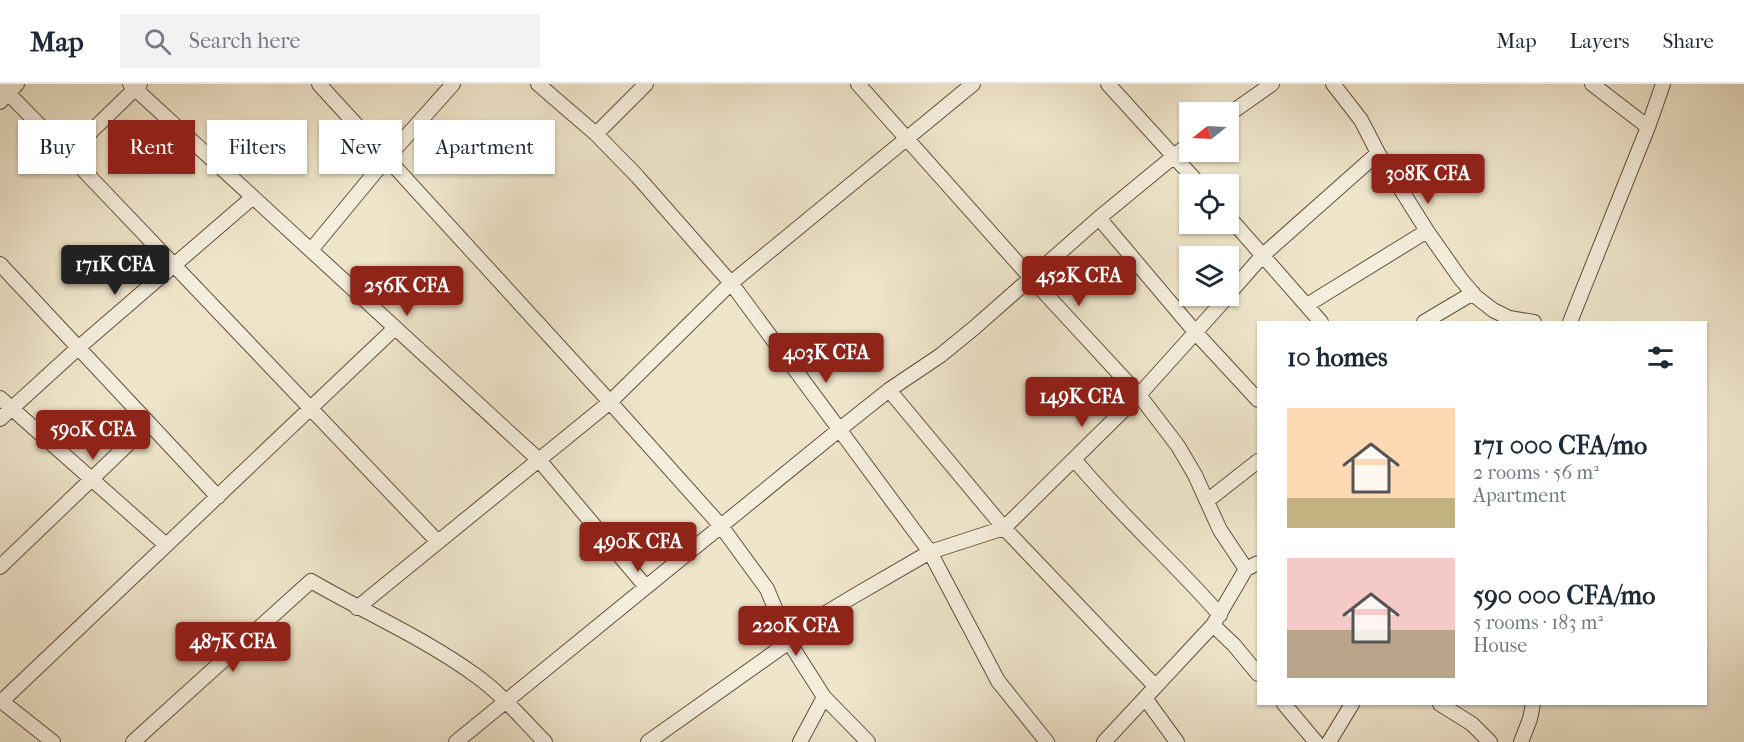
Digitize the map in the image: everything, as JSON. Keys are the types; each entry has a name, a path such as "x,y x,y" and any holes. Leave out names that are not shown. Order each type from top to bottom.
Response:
{"street":[{"path":"319,84 352,120"},
{"path":"402,141 453,84"},
{"path":"538,84 596,134 637,176 731,283 930,552 998,681 1047,742"},
{"path":"596,134 646,84"},
{"path":"858,84 1139,395 1178,446 1220,530 1252,566 1216,620 1104,742"},
{"path":"357,608 610,402 731,283 973,84"},
{"path":"1108,84 1191,174"},
{"path":"1239,107 1272,84"},
{"path":"1333,84 1361,120 1378,153 1426,231 1473,293 1493,310 1521,321"},
{"path":"1592,84 1648,127"},
{"path":"1570,321 1663,84"},
{"path":"96,126 135,86 539,460 646,587"},
{"path":"6,91 35,120"},
{"path":"456,742 840,429 889,390 950,348 1179,151"},
{"path":"1239,282 1263,255 1378,153"},
{"path":"87,174 438,542"},
{"path":"311,250 374,174"},
{"path":"402,174 721,526 767,589 789,642 824,697 868,742"},
{"path":"0,419 78,348 253,197"},
{"path":"1099,218 1196,333 1257,399"},
{"path":"1239,228 1320,321"},
{"path":"1307,305 1426,231"},
{"path":"0,264 218,497"},
{"path":"1426,321 1473,293"},
{"path":"648,742 789,642 814,620 930,552 1004,528 1139,395 1219,306"},
{"path":"53,742 1,700 395,328"},
{"path":"889,390 1004,528 1155,686"},
{"path":"0,398 166,545"},
{"path":"0,567 149,424"},
{"path":"1074,459 1100,491 1187,578 1223,633 1257,673"},
{"path":"1207,501 1257,462"},
{"path":"133,742 312,581 357,608 428,645 477,676 545,742"},
{"path":"800,742 824,697"},
{"path":"1145,698 1176,742"},
{"path":"1285,705 1316,742"},
{"path":"1329,742 1351,705"},
{"path":"1442,705 1472,723 1490,742"},
{"path":"1521,742 1533,705"}]}
